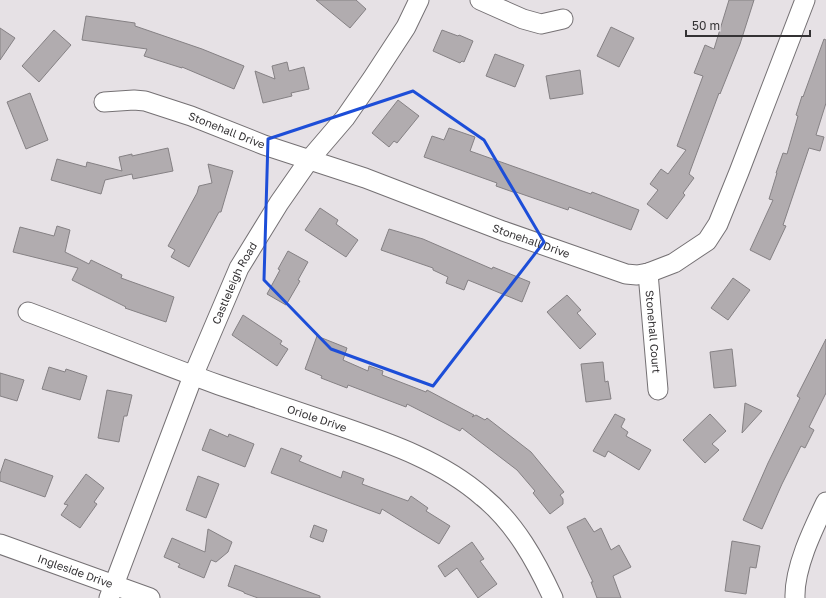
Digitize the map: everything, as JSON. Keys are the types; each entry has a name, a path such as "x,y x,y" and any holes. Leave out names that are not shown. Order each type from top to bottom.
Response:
{"street":[{"name":"Castleleigh Road","path":"111,591 193,376 239,268 278,203 309,160 345,118 368,85 406,27 419,0"},
{"path":"480,0 523,19 540,24 563,19"},
{"name":"Stonehall Drive","path":"104,102 134,100 145,101 191,116 264,145 365,178 503,231 626,274 637,275 648,273 674,263 708,241 718,224 770,95 805,0"},
{"name":"Stonehall Court","path":"648,273 658,390"},
{"name":"Oriole Drive","path":"28,312 193,376 354,431 410,452 454,475 483,496 514,528 530,554 553,598"},
{"path":"795,598 797,576 812,533 826,502"},
{"name":"Ingleside Drive","path":"0,544 111,591 150,598"}],"highlighted area":[{"path":"413,91 484,140 544,242 433,386 331,349 264,280 268,139"}],"building":[{"path":"316,0 356,0 366,9 350,28"},
{"path":"729,0 754,0 740,44 720,94 719,93 689,174 694,178 683,193 685,195 667,219 647,204 658,190 650,184 661,169 668,174 686,150 677,146 703,76 694,73 705,45 714,49"},
{"path":"86,16 135,23 135,26 202,49 244,66 234,89 182,67 144,56 147,49 82,40"},
{"path":"611,27 634,38 619,67 597,56"},
{"path":"0,28 15,38 0,60"},
{"path":"54,30 71,45 39,82 22,66"},
{"path":"442,30 473,41 464,62 462,61 460,63 433,51"},
{"path":"824,39 826,40 826,103 816,135 824,137 820,151 809,148 783,225 786,226 770,260 750,250 773,200 769,199 776,173 783,153 787,154 802,96 803,97"},
{"path":"495,54 524,65 515,87 486,76"},
{"path":"287,62 289,71 304,67 309,89 291,93 292,96 263,103 255,71 275,79 272,66"},
{"path":"580,70 583,94 550,99 546,76"},
{"path":"30,93 48,140 26,149 7,102"},
{"path":"398,100 419,116 397,143 394,141 389,147 372,133"},
{"path":"449,128 475,137 470,151 591,194 592,192 639,210 631,230 569,207 568,210 513,192 496,186 497,183 424,157 432,136 444,140"},
{"path":"168,148 173,171 133,179 132,174 105,180 101,194 51,180 57,159 86,167 87,162 122,171 119,157 132,154 132,156"},
{"path":"208,164 233,171 221,212 219,212 189,267 171,257 175,250 168,246 197,193 199,186 212,183"},
{"path":"320,208 338,220 336,224 358,240 346,257 305,230"},
{"path":"57,226 70,230 65,252 89,264 91,260 122,275 121,278 174,297 166,322 125,308 126,307 72,280 78,268 13,252 20,227 54,236"},
{"path":"389,229 423,239 492,269 493,267 530,282 522,302 468,280 464,290 446,283 448,277 433,270 433,268 381,250"},
{"path":"288,251 308,262 298,280 300,281 286,305 267,294"},
{"path":"733,278 750,290 728,320 711,308"},
{"path":"567,295 581,310 577,313 596,334 580,349 547,312"},
{"path":"243,315 282,341 280,344 288,349 277,366 232,335"},
{"path":"317,336 347,348 343,360 368,371 369,366 383,371 382,375 426,392 427,390 474,415 472,417 476,415 485,420 487,418 531,452 564,492 560,495 563,499 563,504 550,514 533,493 535,491 517,470 462,428 460,431 407,404 406,407 348,385 347,388 321,378 322,376 305,369"},
{"path":"826,339 826,393 809,427 814,430 805,448 801,446 762,529 743,520 768,463 800,398 797,396"},
{"path":"732,349 736,386 714,388 710,352"},
{"path":"603,362 605,382 608,381 611,399 586,402 581,364"},
{"path":"49,367 65,372 66,369 87,376 80,400 42,389"},
{"path":"0,373 24,380 17,401 0,396"},
{"path":"107,390 132,395 127,416 124,416 119,442 98,438"},
{"path":"745,403 762,411 742,433"},
{"path":"615,414 625,419 621,427 628,432 626,436 651,450 639,470 608,451 605,457 593,451"},
{"path":"710,414 726,431 712,444 719,450 705,463 683,440"},
{"path":"210,429 228,437 229,434 254,444 245,467 202,450"},
{"path":"281,448 302,456 299,461 341,478 343,471 364,479 362,484 408,501 411,496 428,508 426,511 450,526 439,544 382,509 380,514 271,473"},
{"path":"5,459 53,476 45,497 0,481 0,474"},
{"path":"86,474 104,488 94,502 97,504 80,528 61,515 68,505 64,504"},
{"path":"198,476 219,484 206,518 186,510"},
{"path":"585,518 594,532 601,528 611,550 619,545 631,567 613,576 621,598 597,598 591,582 593,582 567,527"},
{"path":"314,525 327,530 323,542 310,537"},
{"path":"208,529 232,542 228,552 216,562 211,560 204,578 178,567 180,564 164,557 172,538 205,552"},
{"path":"732,541 760,546 756,568 750,567 746,594 725,591"},
{"path":"472,542 484,559 480,561 497,584 478,598 457,568 445,577 438,566"},
{"path":"235,565 320,596 320,598 258,598 244,593 228,586"}]}
